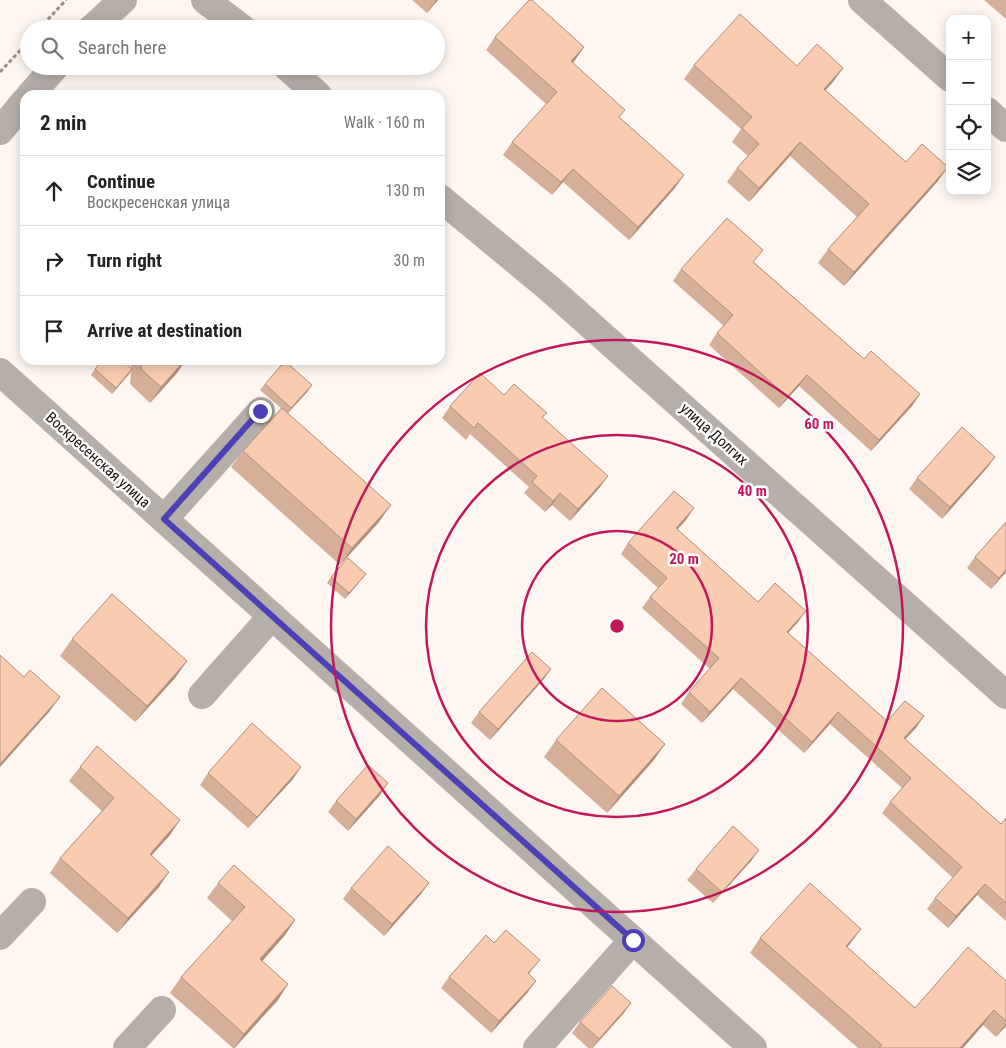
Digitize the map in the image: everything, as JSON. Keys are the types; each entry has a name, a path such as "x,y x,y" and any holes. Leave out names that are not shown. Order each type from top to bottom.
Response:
{"street":[{"path":"101,20 123,0"},
{"path":"205,0 231,20"},
{"path":"862,0 946,74"},
{"path":"34,90 48,75"},
{"path":"296,75 312,90"},
{"path":"0,132 20,107"},
{"path":"991,115 1006,128"},
{"name":"улица Долгих","path":"445,202 550,289 1006,695"},
{"name":"Воскресенская улица","path":"0,372 753,1048"},
{"path":"164,519 260,411"},
{"path":"202,695 272,616"},
{"path":"0,936 32,902"},
{"path":"537,1048 633,940"},
{"path":"127,1048 162,1010"}],"path":[{"path":"48,20 66,0"},
{"path":"0,72 20,50"}],"building":[{"path":"529,0 532,0 584,47 571,61 625,110 619,117 684,175 638,227 573,169 561,182 512,142 557,92 495,37"},
{"path":"740,14 797,66 817,44 843,68 824,89 906,162 922,144 946,165 946,169 854,272 828,249 869,204 800,142 759,188 737,168 759,144 742,128 752,117 694,65"},
{"path":"727,218 763,250 753,262 864,359 871,351 920,394 879,440 807,375 787,397 717,333 733,315 681,269"},
{"path":"99,365 128,365 132,369 116,388 95,369"},
{"path":"141,365 181,365 161,387 141,369"},
{"path":"282,365 290,365 312,385 291,408 265,384"},
{"path":"480,373 504,395 514,384 547,413 542,417 608,476 578,509 560,493 553,501 532,482 537,476 478,423 474,428 450,406"},
{"path":"282,408 391,505 352,548 243,451"},
{"path":"962,427 995,457 950,507 917,478"},
{"path":"674,491 694,508 676,528 758,602 775,583 806,611 787,632 887,721 905,701 924,716 904,738 1001,824 1006,818 1006,903 985,884 956,916 935,898 962,867 890,802 911,778 838,712 812,742 741,678 710,712 689,692 719,658 650,597 667,578 628,543"},
{"path":"1006,522 1006,570 999,578 975,557"},
{"path":"348,558 366,574 349,593 331,577"},
{"path":"112,594 187,661 147,706 72,639"},
{"path":"532,652 551,669 498,729 479,712"},
{"path":"0,655 24,677 30,670 60,697 0,764"},
{"path":"602,688 665,744 619,796 556,740"},
{"path":"252,723 301,767 257,817 208,773"},
{"path":"97,746 180,820 150,854 169,872 128,918 60,858 114,798 80,767"},
{"path":"368,765 388,783 356,819 336,801"},
{"path":"733,826 759,850 722,892 696,869"},
{"path":"388,846 429,883 392,924 351,888"},
{"path":"234,865 295,920 260,959 288,984 244,1034 181,977 245,907 218,883"},
{"path":"810,883 861,929 846,946 915,1008 968,947 1006,981 1006,1021 994,1010 960,1048 879,1048 882,1045 760,938"},
{"path":"506,930 540,960 528,973 536,981 499,1021 449,977 486,935 494,943"},
{"path":"612,986 631,1003 599,1039 580,1022"}],"route":[{"path":"260,411 164,519 633,940"}]}
